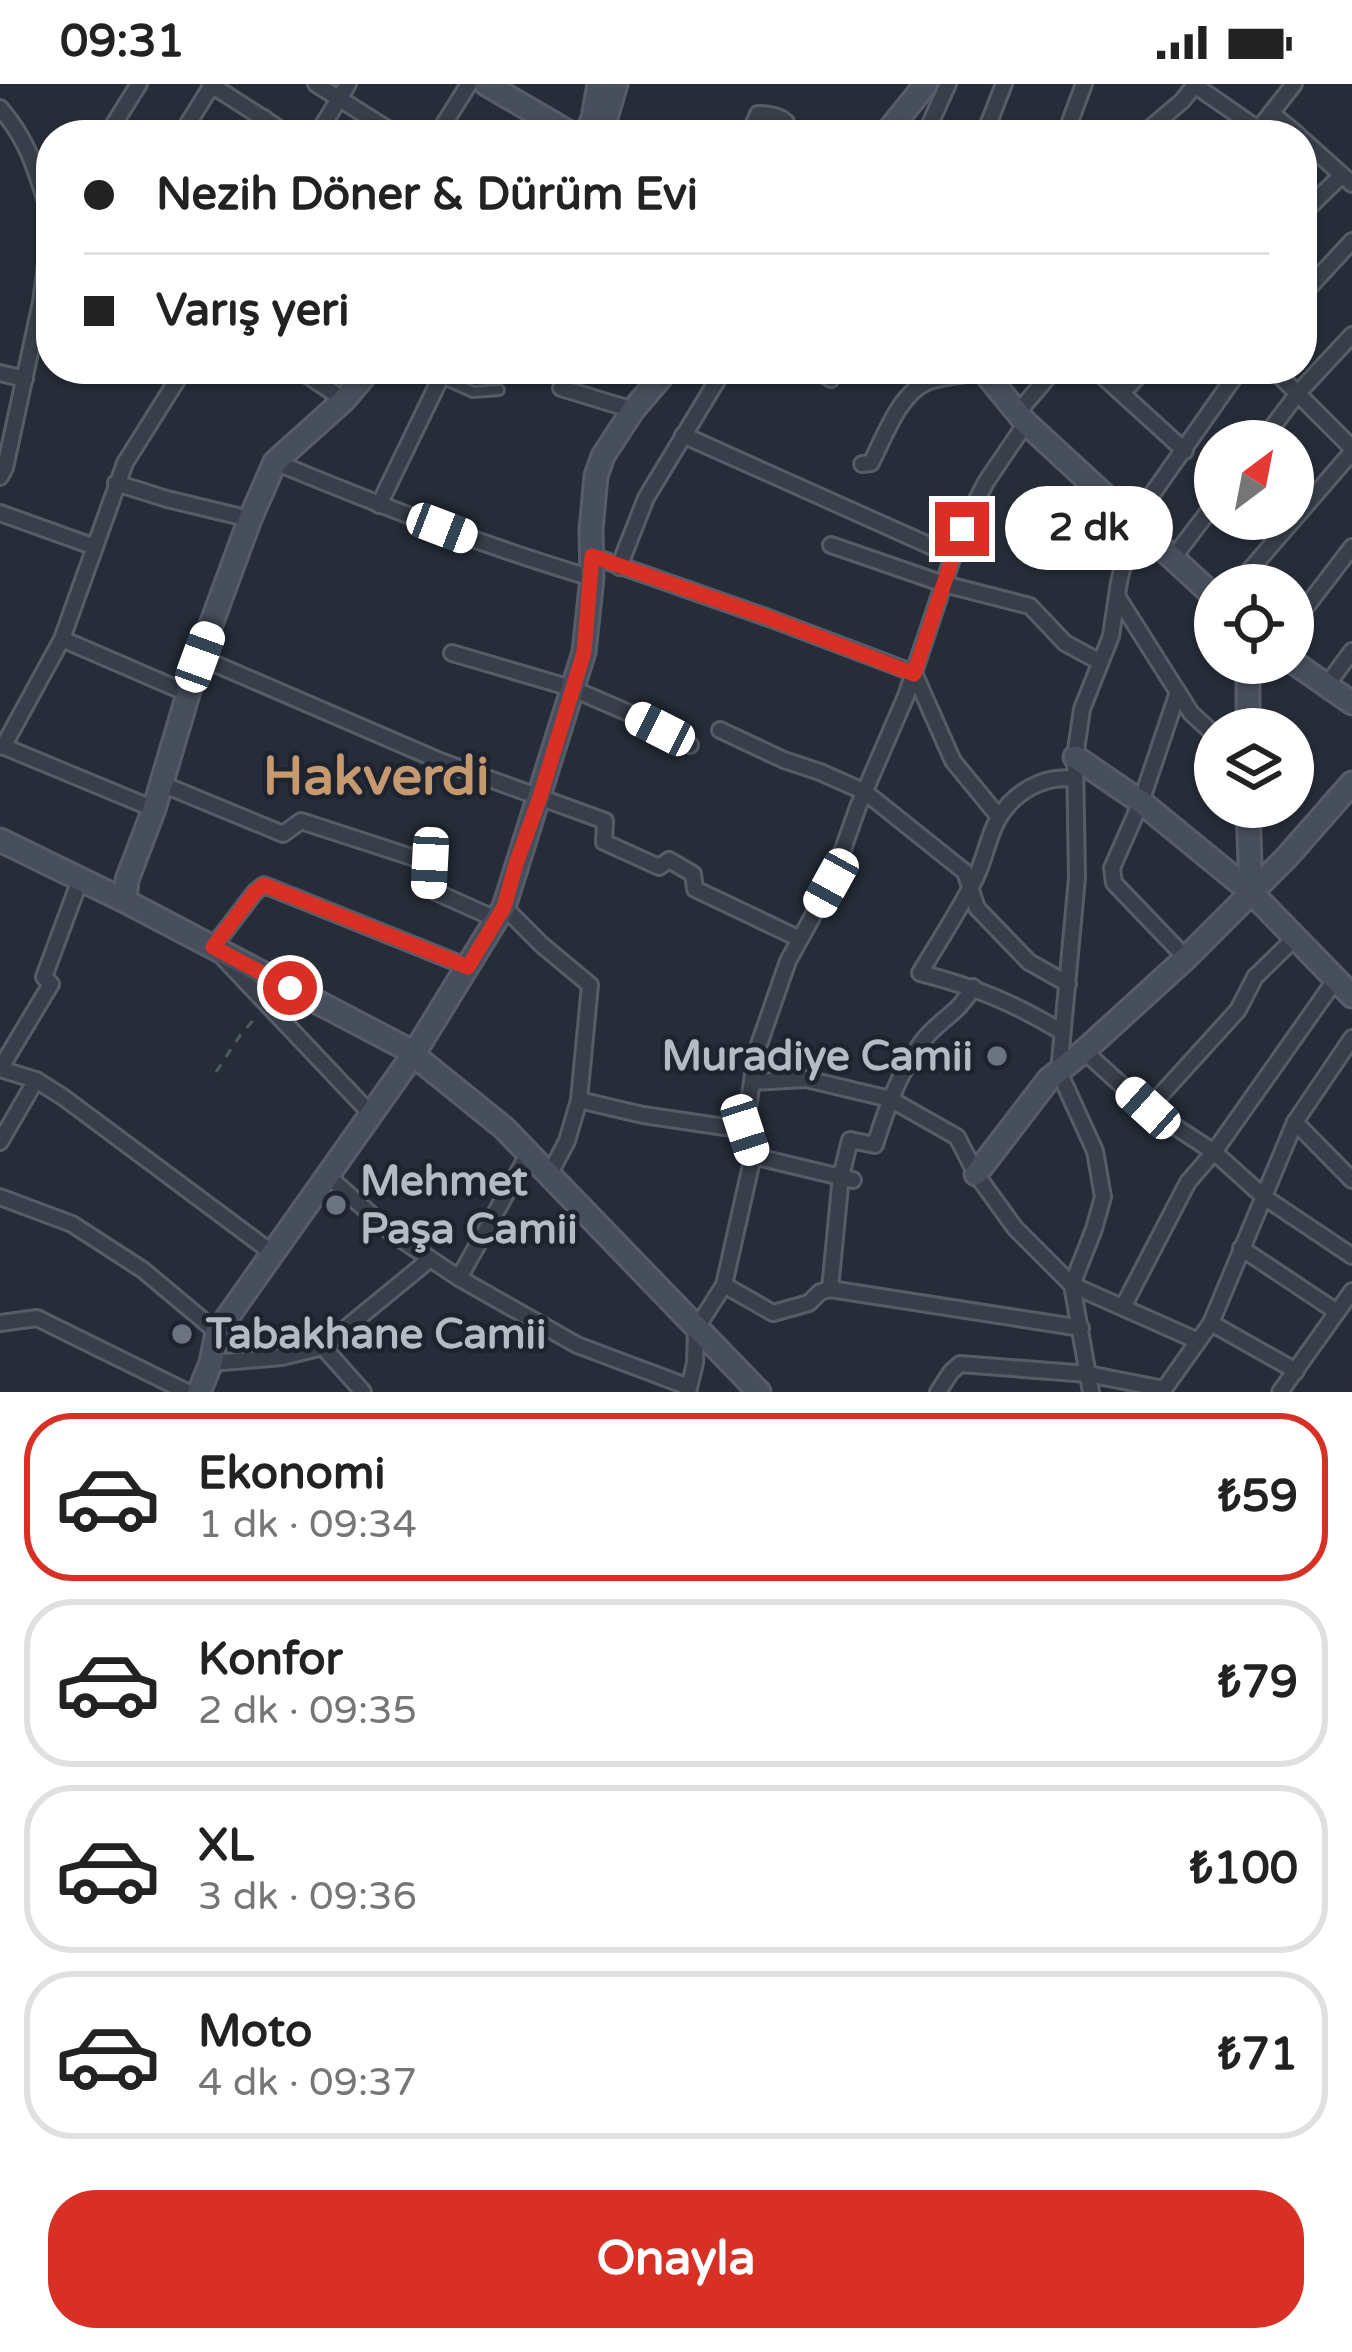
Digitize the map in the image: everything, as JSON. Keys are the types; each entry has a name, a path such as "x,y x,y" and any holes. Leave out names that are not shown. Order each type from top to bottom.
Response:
{"street":[{"path":"117,120 140,84"},
{"path":"316,84 373,120"},
{"path":"326,120 348,84"},
{"path":"446,120 469,84"},
{"path":"486,84 547,120"},
{"path":"592,120 599,84"},
{"path":"608,120 616,84"},
{"path":"897,120 926,84"},
{"path":"931,120 947,84"},
{"path":"990,120 1004,84"},
{"path":"1073,120 1084,84"},
{"path":"1265,120 1294,84"},
{"path":"190,120 211,85 266,120"},
{"path":"1159,120 1194,85 1240,120"},
{"path":"0,108 18,129 36,167"},
{"path":"1271,113 1279,120"},
{"path":"755,120 764,114 784,120"},
{"path":"1317,152 1347,179 1317,202"},
{"path":"1317,279 1352,241"},
{"path":"0,476 36,326"},
{"path":"1317,373 1352,335"},
{"path":"0,373 25,380"},
{"path":"154,809 2,746 62,639 124,463 174,384"},
{"path":"322,384 344,400"},
{"path":"125,901 127,880 154,809 187,693 275,463 357,384"},
{"path":"379,505 436,384"},
{"path":"200,1392 217,1332 413,1055 501,914 584,652 596,476 602,457 655,384"},
{"path":"619,567 646,497 715,384"},
{"path":"862,464 871,463 904,403 922,384"},
{"path":"995,384 1022,418 1194,578"},
{"path":"328,1178 393,1234 459,1278 577,1345 689,1390 696,1329 724,1286 753,1156 745,1130 756,1054 788,961 831,883 914,674 962,529 1045,384"},
{"path":"1112,384 1186,451"},
{"path":"1122,393 1131,384"},
{"path":"1091,1392 1072,1285 1103,1197 1095,1151 1058,1072 1077,878 1075,768 1085,696 1111,636 1134,520 1230,384"},
{"path":"1255,564 1352,450 1289,384"},
{"path":"1278,420 1306,384"},
{"path":"562,388 633,410"},
{"path":"683,436 953,556"},
{"path":"275,463 514,554 619,567 914,674 953,761 1000,817"},
{"path":"116,483 250,520"},
{"path":"0,512 95,547"},
{"path":"1173,558 1194,530"},
{"path":"831,545 944,584 1030,606 1065,643 1100,662"},
{"path":"1314,597 1352,547"},
{"path":"1117,596 1194,715"},
{"path":"62,639 187,693"},
{"path":"1327,686 1352,651"},
{"path":"452,653 571,688 690,745"},
{"path":"200,657 440,761 605,821 604,842 659,867 669,860 693,874 695,890 800,939"},
{"path":"1314,677 1352,703"},
{"path":"1178,692 1111,876 1186,958"},
{"path":"720,730 865,792 965,872 976,908 1029,962 1067,984"},
{"path":"1075,768 1141,802 1251,892 1348,991 1188,1182 1123,1307"},
{"path":"1063,1032 973,986 920,973 984,862 1000,817 1016,798 1043,780 1075,768"},
{"path":"976,1174 1048,1079 1186,958 1352,783"},
{"path":"162,784 283,834 302,821 430,863 429,889 501,914 590,985 579,1100 567,1142 549,1174"},
{"path":"1249,828 1251,892"},
{"path":"0,840 405,1048 504,1128 759,1392"},
{"path":"80,880 44,977 51,984 0,1069 36,1081 63,1097 271,1252"},
{"path":"213,947 264,885 468,967"},
{"path":"1148,1108 1238,1010 1255,977 1295,938"},
{"path":"213,947 370,1113"},
{"path":"830,1288 850,1140 875,1145 890,1100 923,1040 963,1006 973,986"},
{"path":"938,1392 960,1364 1088,1374 1163,1391 1210,1323 1295,1122 1352,1038"},
{"path":"1084,1051 1148,1108 1214,1152 1264,1197 1352,1256"},
{"path":"752,1082 806,1079 890,1100 957,1137 976,1174 1015,1228 1072,1285 1198,1341"},
{"path":"0,1142 36,1081"},
{"path":"579,1100 745,1130"},
{"path":"1295,1122 1352,1180"},
{"path":"459,1278 529,1154"},
{"path":"753,1156 847,1178"},
{"path":"0,1197 72,1224 142,1270 217,1332"},
{"path":"1241,1248 1337,1312"},
{"path":"211,1364 282,1358 323,1347 429,1260"},
{"path":"724,1286 773,1313 809,1303 830,1288 1081,1328"},
{"path":"1280,1392 1352,1291"},
{"path":"0,1323 37,1318 187,1392"},
{"path":"1210,1323 1296,1371"},
{"path":"323,1347 362,1392"}],"lane":[{"path":"460,384 473,392 499,390"}],"path":[{"path":"215,1072 269,1004"}],"place":[{"name":"Muradiye Camii","path":"997,1056"},
{"name":"Mehmet Paşa Camii","path":"336,1205"},
{"name":"Tabakhane Camii","path":"182,1334"}],"district":[{"name":"Hakverdi","path":"376,776"}],"route":[{"path":"290,988 213,947 264,885 468,967 504,907 584,652 592,556 914,674 962,529"}]}
